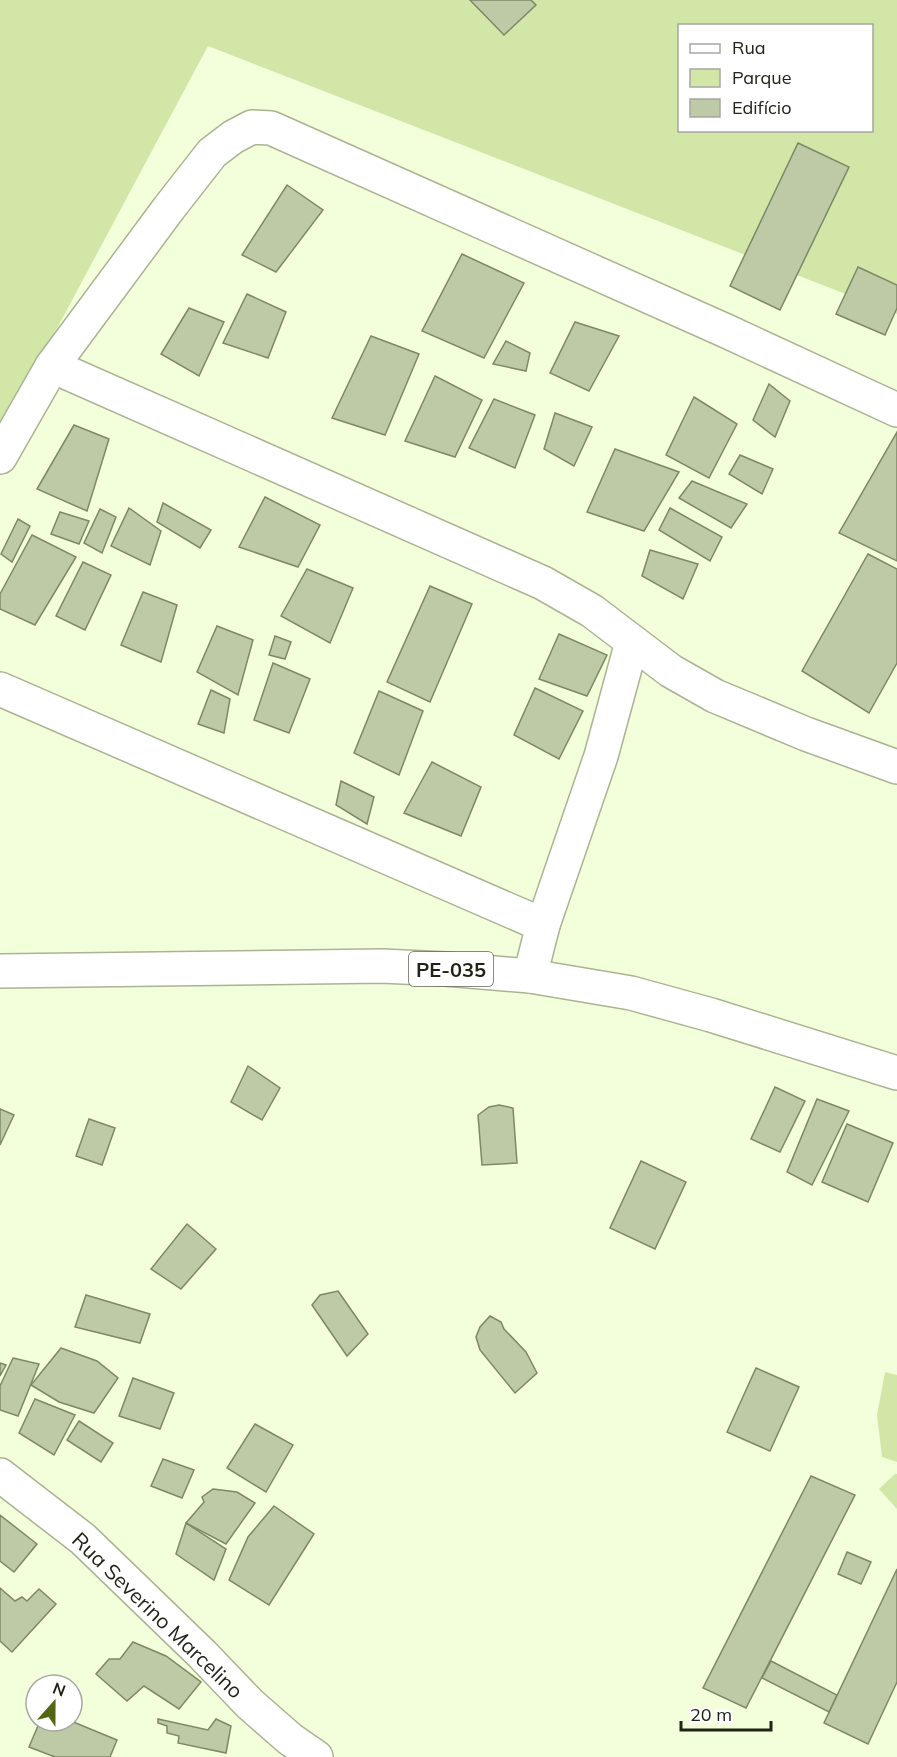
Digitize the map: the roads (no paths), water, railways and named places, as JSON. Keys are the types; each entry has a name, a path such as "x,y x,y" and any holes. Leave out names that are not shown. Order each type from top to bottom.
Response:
{"street":[{"path":"0,457 52,366 169,208 212,153 252,127 271,128 714,325 897,410"},
{"path":"52,366 543,583 592,610 671,671 715,696 806,734 897,768"},
{"path":"530,976 543,925 601,756 632,642"},
{"path":"0,689 543,925"},
{"name":"PE-035","path":"0,971 382,966 530,976 631,993 895,1069"},
{"name":"Rua Severino Marcelino","path":"0,1475 83,1539 202,1653 250,1704 290,1739 316,1757"}]}
